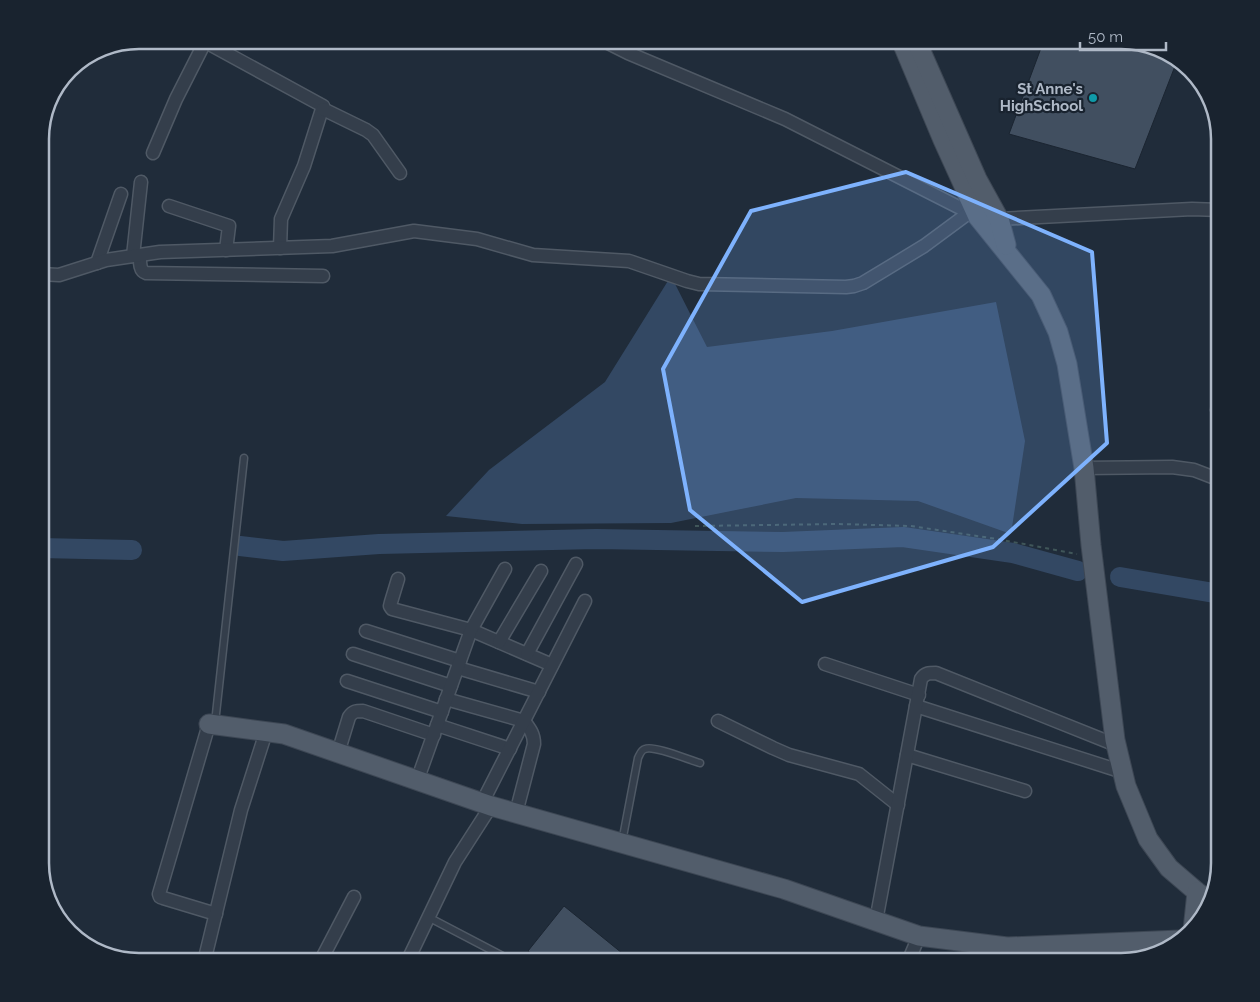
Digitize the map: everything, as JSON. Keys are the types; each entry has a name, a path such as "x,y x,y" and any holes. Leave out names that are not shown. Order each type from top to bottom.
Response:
{"main road":[{"path":"905,49 974,214 1041,295 1058,332 1067,364 1084,468 1116,744 1126,786 1148,839 1169,868 1202,895 1198,909"},
{"path":"920,49 977,179 999,219 1008,254"},
{"path":"212,724 284,734 486,804 784,889 919,936 1007,947 1167,941"}],"street":[{"path":"154,153 176,99 201,49"},
{"path":"220,49 320,104 323,106 323,109 366,130 373,135 400,173"},
{"path":"619,49 785,119 974,214 999,219 1192,209 1211,210"},
{"path":"280,248 281,219 304,166 323,109"},
{"path":"141,182 136,255 143,272 323,276"},
{"path":"97,263 121,194"},
{"path":"168,206 229,226 226,250"},
{"path":"49,274 59,275 106,260 160,252 332,246 408,231 421,231 478,239 533,255 629,261 699,284 846,287 864,283 974,214"},
{"path":"1084,468 1172,467 1194,470 1211,477"},
{"path":"527,654 576,564"},
{"path":"417,781 471,630 505,569"},
{"path":"499,642 541,571"},
{"path":"398,579 390,602 392,608 471,630 552,666"},
{"path":"411,953 455,862 486,804 510,749 585,601"},
{"path":"366,632 539,692"},
{"path":"353,654 451,686"},
{"path":"825,664 917,700 1123,772"},
{"path":"876,921 921,679 924,675 936,673 1116,744"},
{"path":"347,681 442,712"},
{"path":"446,699 524,722 531,730 534,744 516,813"},
{"path":"338,753 349,717 356,711 363,711 510,749"},
{"path":"718,721 789,755 859,774 898,805"},
{"path":"212,724 160,896 216,914"},
{"path":"206,953 240,810 266,732"},
{"path":"907,755 1025,790"},
{"path":"325,953 354,897"},
{"path":"912,953 919,936"}],"lane":[{"path":"212,724 244,458"},
{"path":"622,843 638,758 641,751 647,748 656,748 700,763"},
{"path":"428,917 497,953"}],"path":[{"path":"695,526 838,524 911,526 997,539 1093,557"}],"highlighted area":[{"path":"906,172 1092,252 1107,443 993,547 802,602 690,510 663,369 751,211"}],"water":[{"path":"671,276 707,347 832,331 996,302 1025,441 1011,534 918,501 796,498 671,523 522,524 446,516 489,470 605,382"}],"building":[{"name":"St Anne's HighSchool","path":"1041,49 1138,50 1161,58 1175,67 1135,169 1009,134"},
{"path":"564,906 622,953 531,953 528,951"}],"waterway":[{"path":"240,546 283,551 379,544 596,539 783,542 903,537 1013,553 1078,571"},
{"path":"49,548 132,550"},
{"path":"1120,577 1211,592"}],"place":[{"name":"St Anne's HighSchool","path":"1093,98"}]}
